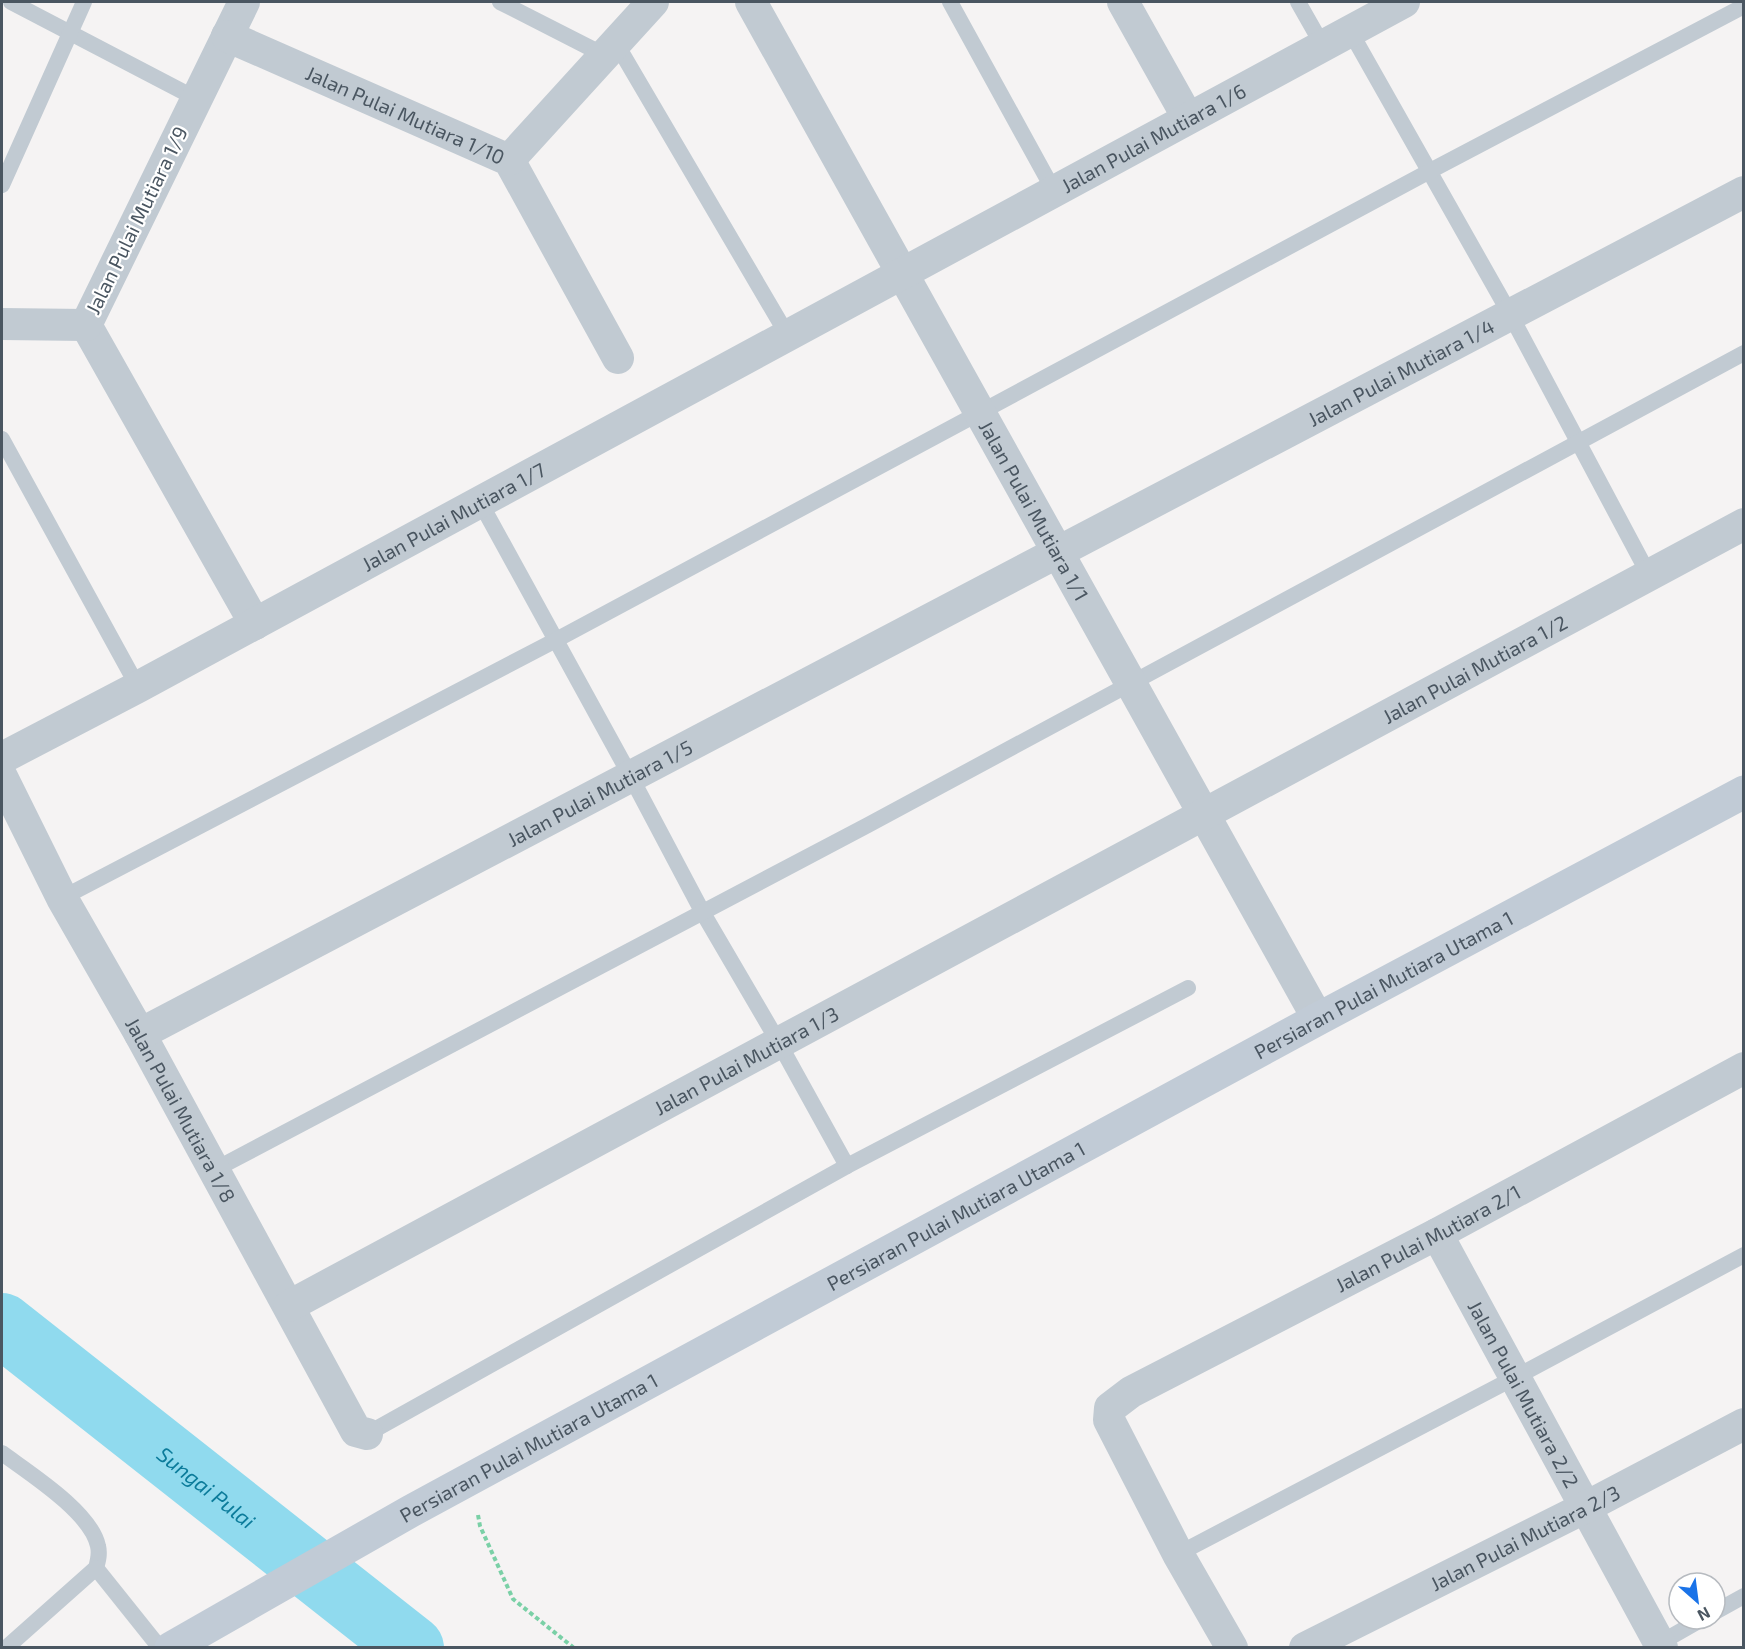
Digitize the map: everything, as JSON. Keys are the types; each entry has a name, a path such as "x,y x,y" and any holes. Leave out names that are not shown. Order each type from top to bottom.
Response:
{"main road":[{"name":"Persiaran Pulai Mutiara Utama 1","path":"171,1647 411,1511 1318,1019 1743,792"}],"street":[{"name":"Jalan Pulai Mutiara 1/9","path":"244,2 195,98 86,325 255,624"},
{"path":"509,160 652,2"},
{"name":"Jalan Pulai Mutiara 1/1","path":"751,2 1318,1019"},
{"path":"1123,2 1188,118"},
{"name":"Jalan Pulai Mutiara 1/6","path":"903,273 1404,2"},
{"name":"Jalan Pulai Mutiara 1/10","path":"227,36 509,160 618,358"},
{"name":"Jalan Pulai Mutiara 1/4","path":"1058,552 1743,192"},
{"name":"Jalan Pulai Mutiara 1/7","path":"2,758 138,687 903,273"},
{"path":"2,324 86,325"},
{"name":"Jalan Pulai Mutiara 1/2","path":"1204,815 1743,524"},
{"name":"Jalan Pulai Mutiara 1/5","path":"140,1034 1058,552"},
{"name":"Jalan Pulai Mutiara 1/8","path":"2,777 62,898 140,1034 356,1431 367,1434"},
{"name":"Jalan Pulai Mutiara 1/3","path":"289,1306 1204,815"},
{"name":"Jalan Pulai Mutiara 2/1","path":"1178,1554 1109,1420 1110,1408 1131,1392 1437,1234 1743,1068"},
{"name":"Jalan Pulai Mutiara 2/2","path":"1437,1234 1661,1645"},
{"name":"Jalan Pulai Mutiara 2/3","path":"1305,1647 1586,1507 1743,1424"},
{"path":"1178,1554 1232,1647"}],"lane":[{"path":"11,2 195,98"},
{"path":"2,185 84,2"},
{"path":"500,2 610,49 788,336"},
{"path":"950,2 1054,191"},
{"path":"1298,2 1323,46"},
{"path":"62,898 556,640 981,414 1430,171 1743,6"},
{"path":"1350,31 1510,314 1649,575"},
{"path":"214,1170 703,913 1743,353"},
{"path":"2,439 138,687"},
{"path":"480,502 703,913 847,1166"},
{"path":"367,1434 847,1166 1188,988"},
{"path":"1178,1554 1743,1255"},
{"path":"2,1453 76,1510 90,1528 98,1544 99,1558 96,1568 6,1647"},
{"path":"96,1568 160,1647"},
{"path":"1727,1605 1743,1596"},
{"path":"1661,1645 1683,1631"}],"path":[{"path":"471,1479 480,1526 513,1599 574,1647"}],"waterway":[{"name":"Sungai Pulai","path":"2,1325 412,1648"}]}
